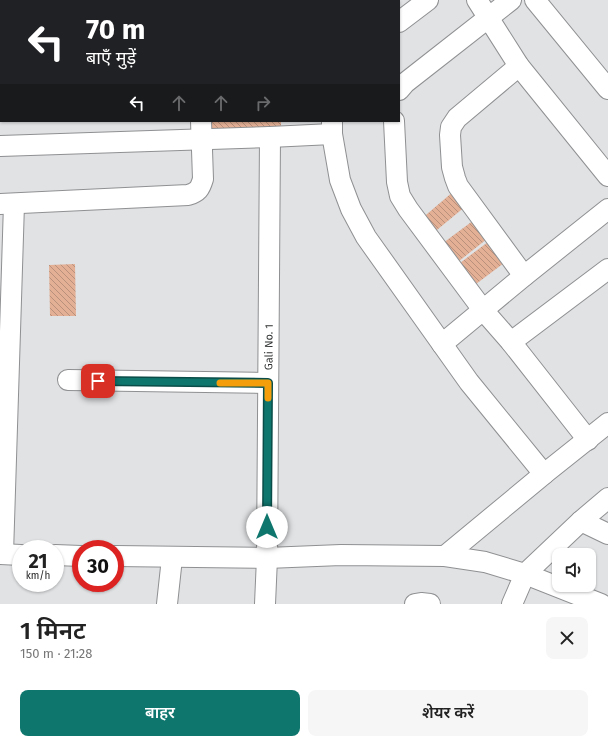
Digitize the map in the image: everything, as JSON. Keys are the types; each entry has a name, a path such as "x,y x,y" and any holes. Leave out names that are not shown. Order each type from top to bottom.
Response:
{"street":[{"path":"400,21 428,0"},
{"path":"477,0 519,66 608,176"},
{"path":"400,89 511,0"},
{"path":"536,0 608,89"},
{"path":"519,66 457,118 451,127 450,135 452,167 458,186 524,276"},
{"path":"394,122 397,182 400,196 408,209 484,310 588,440"},
{"path":"0,146 19,146 201,130 281,137 332,127 340,180 351,210 366,237 469,382 544,474"},
{"path":"8,554 7,204 188,195 196,192 203,179 201,130"},
{"name":"Gali No. 1","path":"265,604 278,558 268,383 281,137"},
{"path":"442,344 608,209"},
{"path":"511,342 608,269"},
{"path":"68,380 268,383"},
{"path":"446,556 608,423"},
{"path":"512,604 525,574 581,521 608,498"},
{"path":"581,521 608,534"},
{"path":"124,556 278,558 340,555 446,556 485,562 525,574 601,604"},
{"path":"167,604 172,558"}],"building":[{"path":"206,122 281,122 281,131 206,134"},
{"path":"454,191 466,206 432,234 420,220"},
{"path":"478,217 492,235 454,265 439,246"},
{"path":"492,239 508,260 476,284 460,263"},
{"path":"75,264 76,316 50,316 49,265"}],"slow traffic":[{"path":"220,383 268,383 268,398"}],"route":[{"path":"98,381 268,383 267,527"}]}
